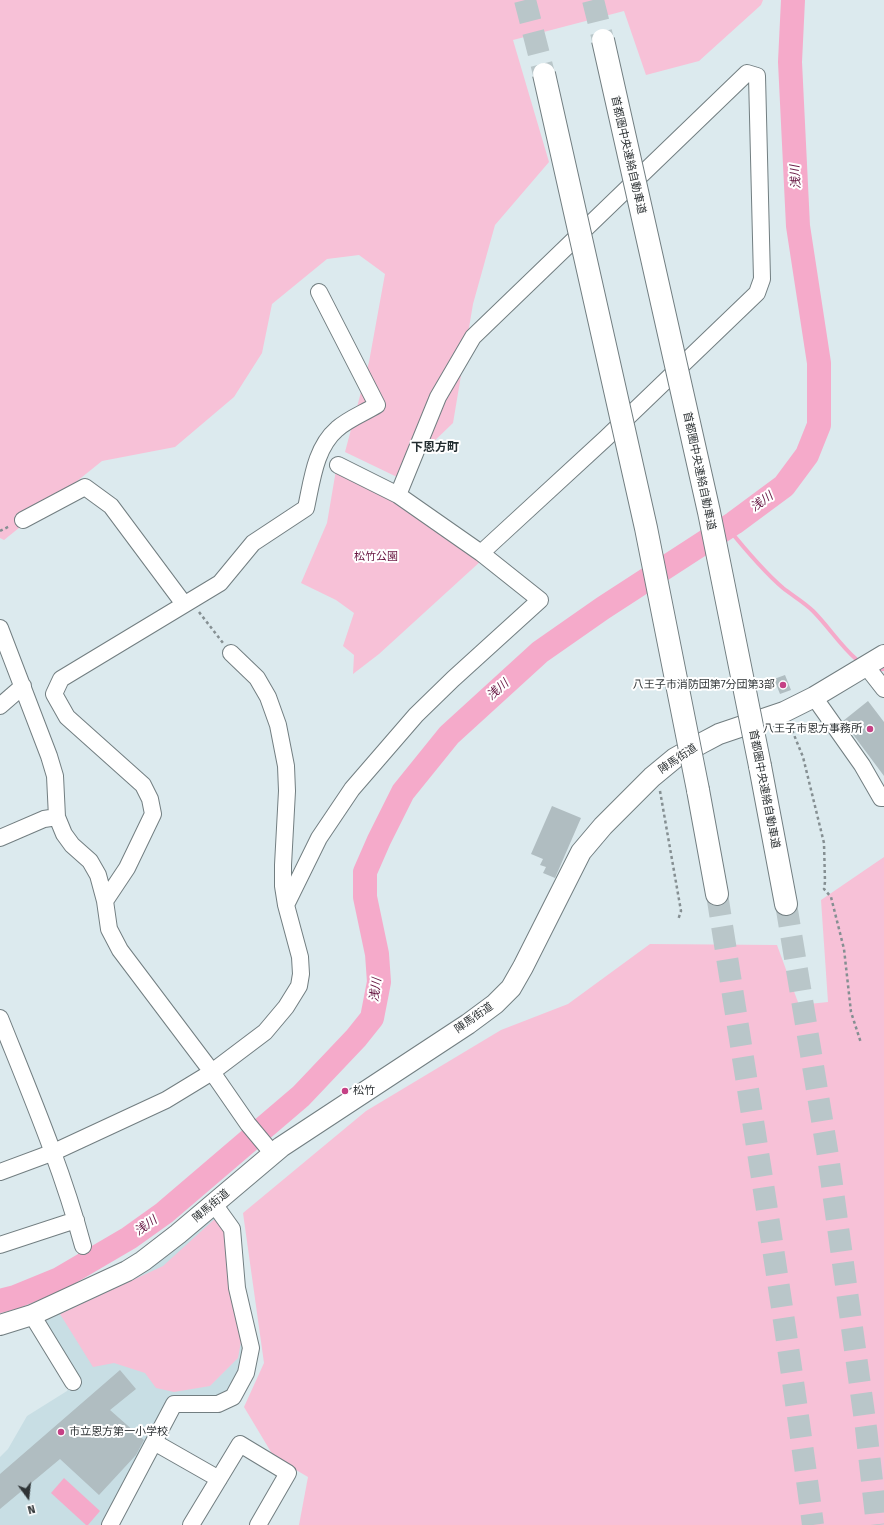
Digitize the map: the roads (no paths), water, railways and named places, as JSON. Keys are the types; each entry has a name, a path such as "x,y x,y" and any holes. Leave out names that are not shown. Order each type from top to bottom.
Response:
{"highway":[{"name":"首都圏中央連絡自動車道","path":"603,40 709,512 786,904"},
{"path":"544,74 646,528 717,894"}],"main road":[{"name":"陣馬街道","path":"0,1325 32,1314 127,1271 156,1251 214,1204 270,1150 307,1130 468,1024 495,1004 511,988 523,967 581,852 603,826 652,776 675,758 719,734 784,712 814,697 884,655"}],"street":[{"path":"398,495 438,397 473,337 747,73 757,76 762,279 757,293 695,354 481,553"},
{"path":"30,705 54,694 61,679 220,583 253,543 306,508 319,454 326,441 338,428 377,405 319,292"},
{"path":"286,905 319,838 352,788 416,715 453,678 540,600 481,553 398,495 338,465"},
{"path":"23,520 84,487 111,506 187,602"},
{"path":"0,628 23,686 55,776 57,817 64,834 72,845 90,861 98,875 105,901 109,930 120,950 212,1072 248,1124 270,1150"},
{"path":"0,1172 54,1152 166,1100 212,1072 265,1032 286,1007 299,986 301,974 300,957 286,905 283,886 287,791 286,766 278,725 268,697 257,678 231,653"},
{"path":"866,666 884,689"},
{"path":"0,706 23,686"},
{"path":"54,694 67,717 143,785 150,799 153,814 127,868 105,901"},
{"path":"814,697 862,765 881,798 884,798"},
{"path":"0,838 44,819 57,817"},
{"path":"0,1018 54,1152 83,1246"},
{"path":"116,1523 154,1442 174,1404 218,1404 233,1397 246,1373 251,1348 237,1288 232,1229 214,1204"},
{"path":"0,1245 76,1220"},
{"path":"32,1314 73,1382"},
{"path":"154,1442 219,1479"},
{"path":"191,1525 240,1444 288,1473 258,1525"}],"waterway":[{"name":"浅川","path":"0,1301 15,1297 59,1279 129,1238 164,1213 301,1096 356,1038 372,1018 379,982 377,954 365,897 365,872 403,792 449,735 540,652 603,608 734,523 784,486 807,455 819,425 819,363 798,226 790,62 793,0"},
{"path":"727,527 768,574 783,588 813,611 856,659"},
{"path":"875,670 884,669"}],"tunnel":[{"path":"525,0 544,74"},
{"path":"593,0 603,40"},
{"path":"717,894 779,1288 813,1525"},
{"path":"786,904 828,1156 866,1428 877,1525"}],"place":[{"name":"八王子市消防団第7分団第3部","path":"783,685"},
{"name":"八王子市恩方事務所","path":"870,729"},
{"name":"松竹","path":"345,1091"},
{"name":"市立恩方第一小学校","path":"61,1432"}],"district":[{"name":"下恩方町","path":"435,448"}],"park label":[{"name":"松竹公園","path":"376,557"}]}
